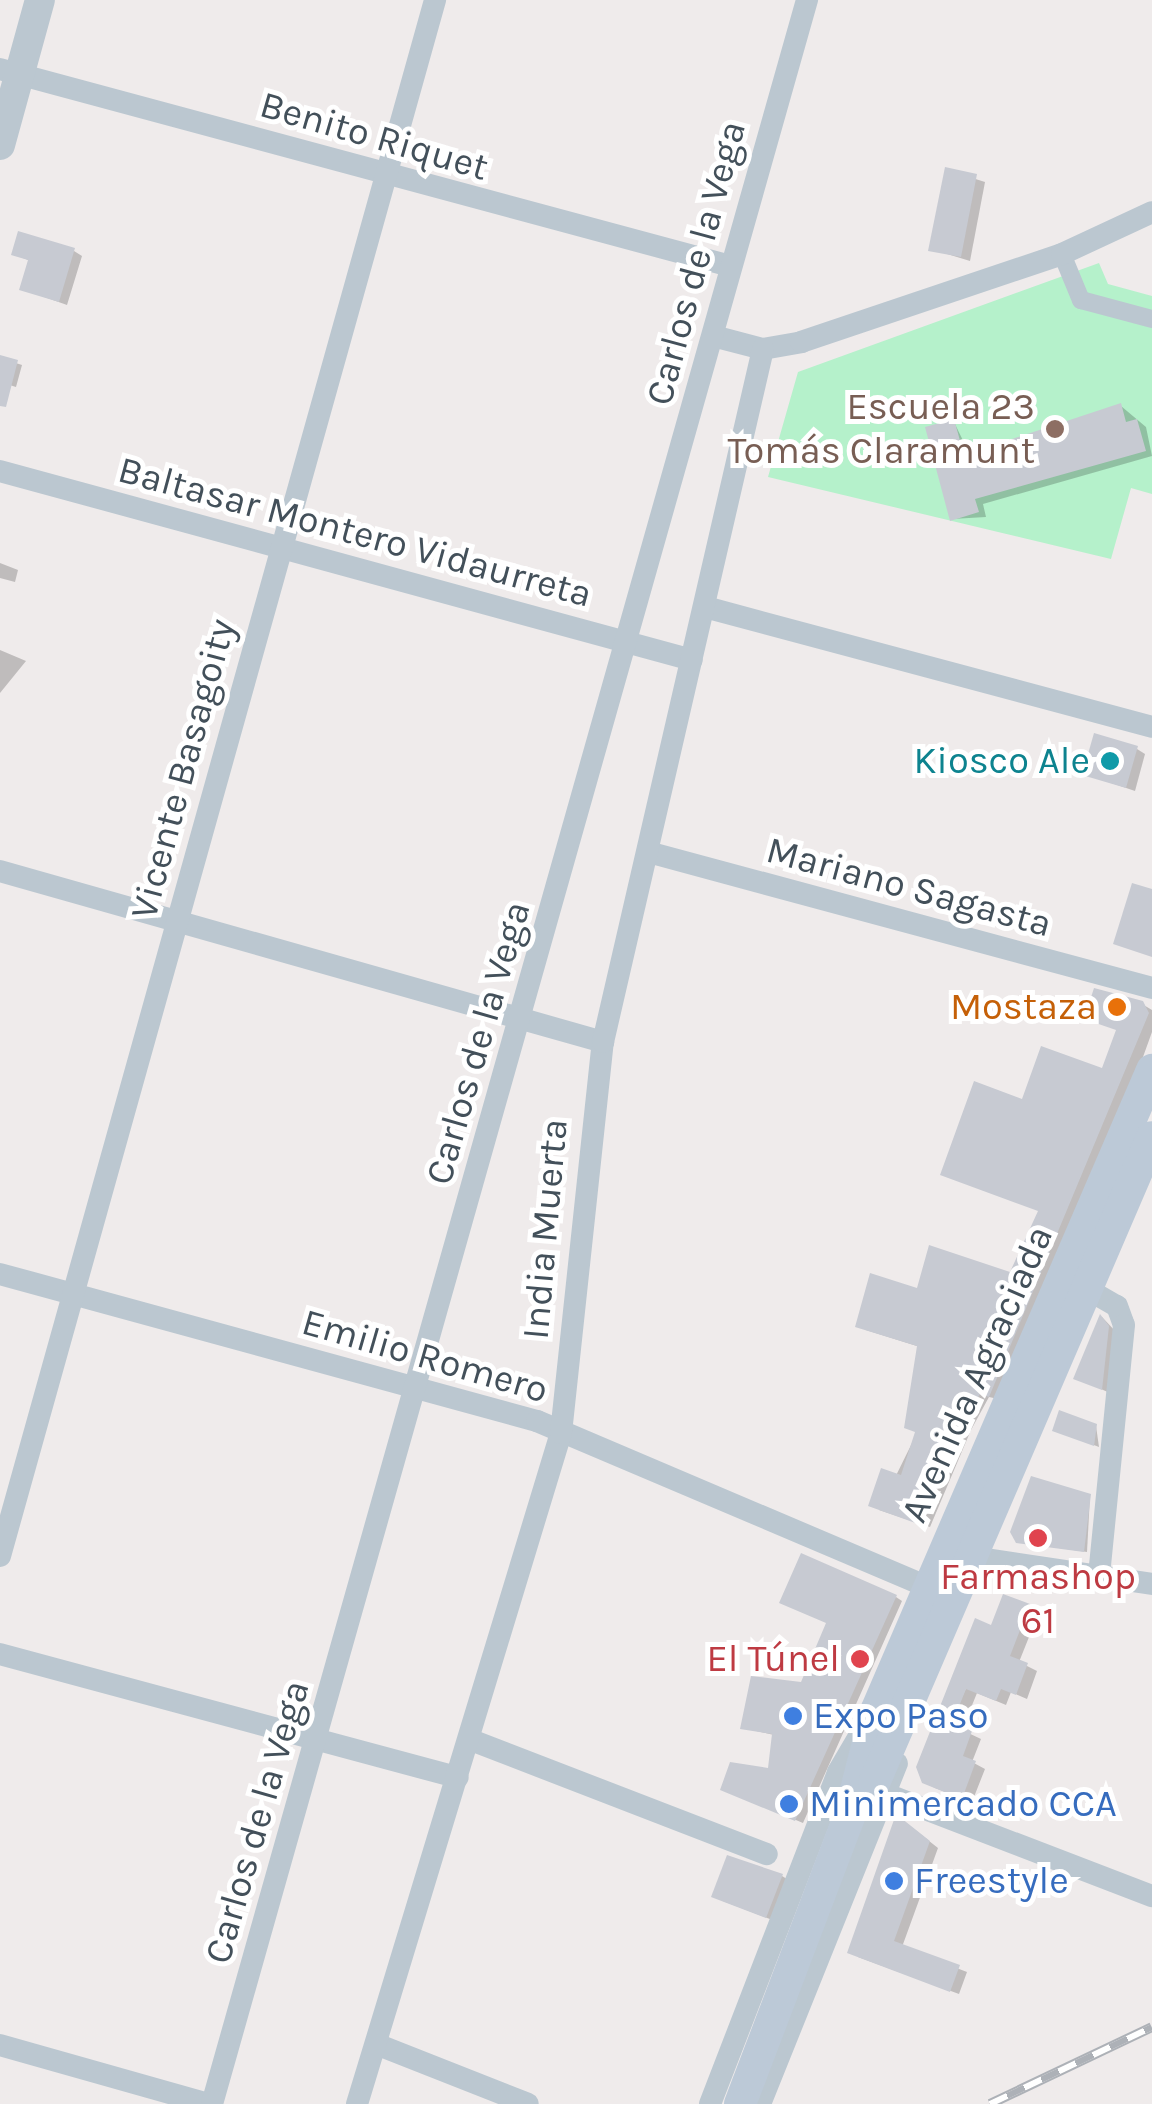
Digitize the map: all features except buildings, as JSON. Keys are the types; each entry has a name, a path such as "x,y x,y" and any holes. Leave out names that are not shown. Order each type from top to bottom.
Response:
{"main road":[{"name":"Avenida Agraciada","path":"891,1710 1152,1070"},
{"name":"Avenida Agraciada","path":"740,2104 871,1797 891,1710 928,1587 955,1554 1086,1290 1152,1137"}],"street":[{"path":"0,145 10,72 40,0"},
{"name":"Vicente Basagoity","path":"0,1556 78,1297 280,548 435,0"},
{"name":"Carlos de la Vega","path":"210,2104 318,1740 807,0"},
{"name":"Benito Riquet","path":"10,72 730,266"},
{"path":"713,336 763,349 1062,254 1152,212"},
{"path":"1062,254 1081,300 1152,319"},
{"name":"India Muerta","path":"357,2104 561,1432 603,1042 763,349"},
{"name":"Baltasar Montero Vidaurreta","path":"0,471 692,660"},
{"path":"705,606 1152,727"},
{"name":"Mariano Sagasta","path":"648,852 1152,988"},
{"path":"0,871 603,1042"},
{"name":"Emilio Romero","path":"0,1274 418,1387 561,1432 928,1587"},
{"path":"1086,1290 1116,1306 1124,1324 1099,1576"},
{"path":"955,1554 1152,1584"},
{"path":"0,1654 458,1778"},
{"name":"Avenida Agraciada","path":"710,2104 838,1772 891,1710"},
{"path":"470,1740 767,1854"},
{"path":"871,1797 1152,1896"},
{"name":"Avenida Agraciada","path":"760,2104 871,1797"},
{"path":"376,2044 528,2104"},
{"path":"0,2045 210,2104"}],"green space":[{"path":"1099,263 1108,284 1152,296 1152,494 1131,488 1111,559 768,477 798,372"}],"railway":[{"path":"990,2104 1152,2027"}],"place":[{"name":"Escuela 23 Tomás Claramunt","path":"1055,429"},
{"name":"Kiosco Ale","path":"1110,761"},
{"name":"Mostaza","path":"1117,1007"},
{"name":"Farmashop 61","path":"1038,1538"},
{"name":"El Túnel","path":"860,1659"},
{"name":"Expo Paso","path":"793,1716"},
{"name":"Minimercado CCA","path":"789,1804"},
{"name":"Freestyle","path":"894,1881"}]}
